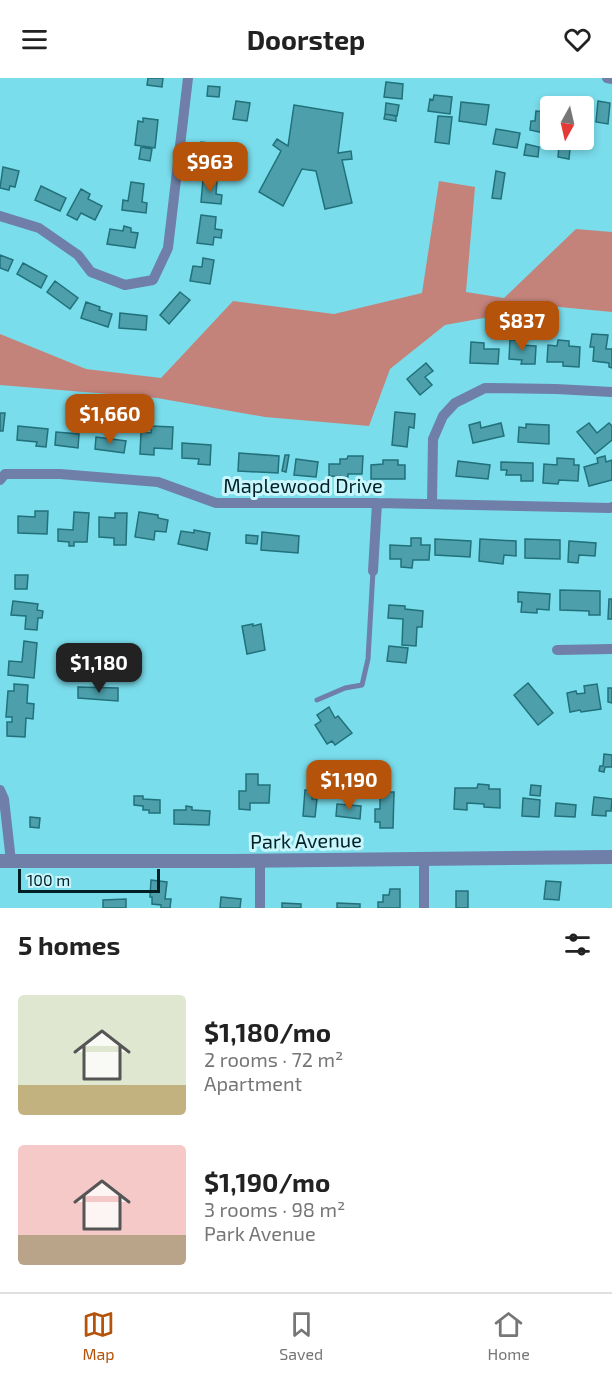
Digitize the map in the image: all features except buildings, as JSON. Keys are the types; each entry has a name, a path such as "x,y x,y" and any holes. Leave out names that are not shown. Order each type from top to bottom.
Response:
{"street":[{"path":"0,216 39,228 78,255 91,272 125,285 153,280 168,248 188,78"},
{"path":"607,78 612,79"},
{"path":"432,504 433,439 443,417 455,403 485,388 612,392"},
{"name":"Maplewood Drive","path":"0,480 4,474 60,474 158,482 216,503 612,507"},
{"path":"373,571 377,503"},
{"path":"557,650 612,649"},
{"path":"0,790 4,800 6,861"},
{"name":"Park Avenue","path":"6,861 612,857"},
{"path":"424,859 424,908"},
{"path":"260,860 260,908"}],"lane":[{"path":"317,700 345,688 362,685 368,659 373,571"}],"shaded area":[{"path":"439,181 475,187 466,292 504,298 576,229 612,232 612,312 549,306 445,325 390,369 369,426 265,417 157,398 0,385 0,334 86,369 161,378 233,301 334,314 422,293"}]}
